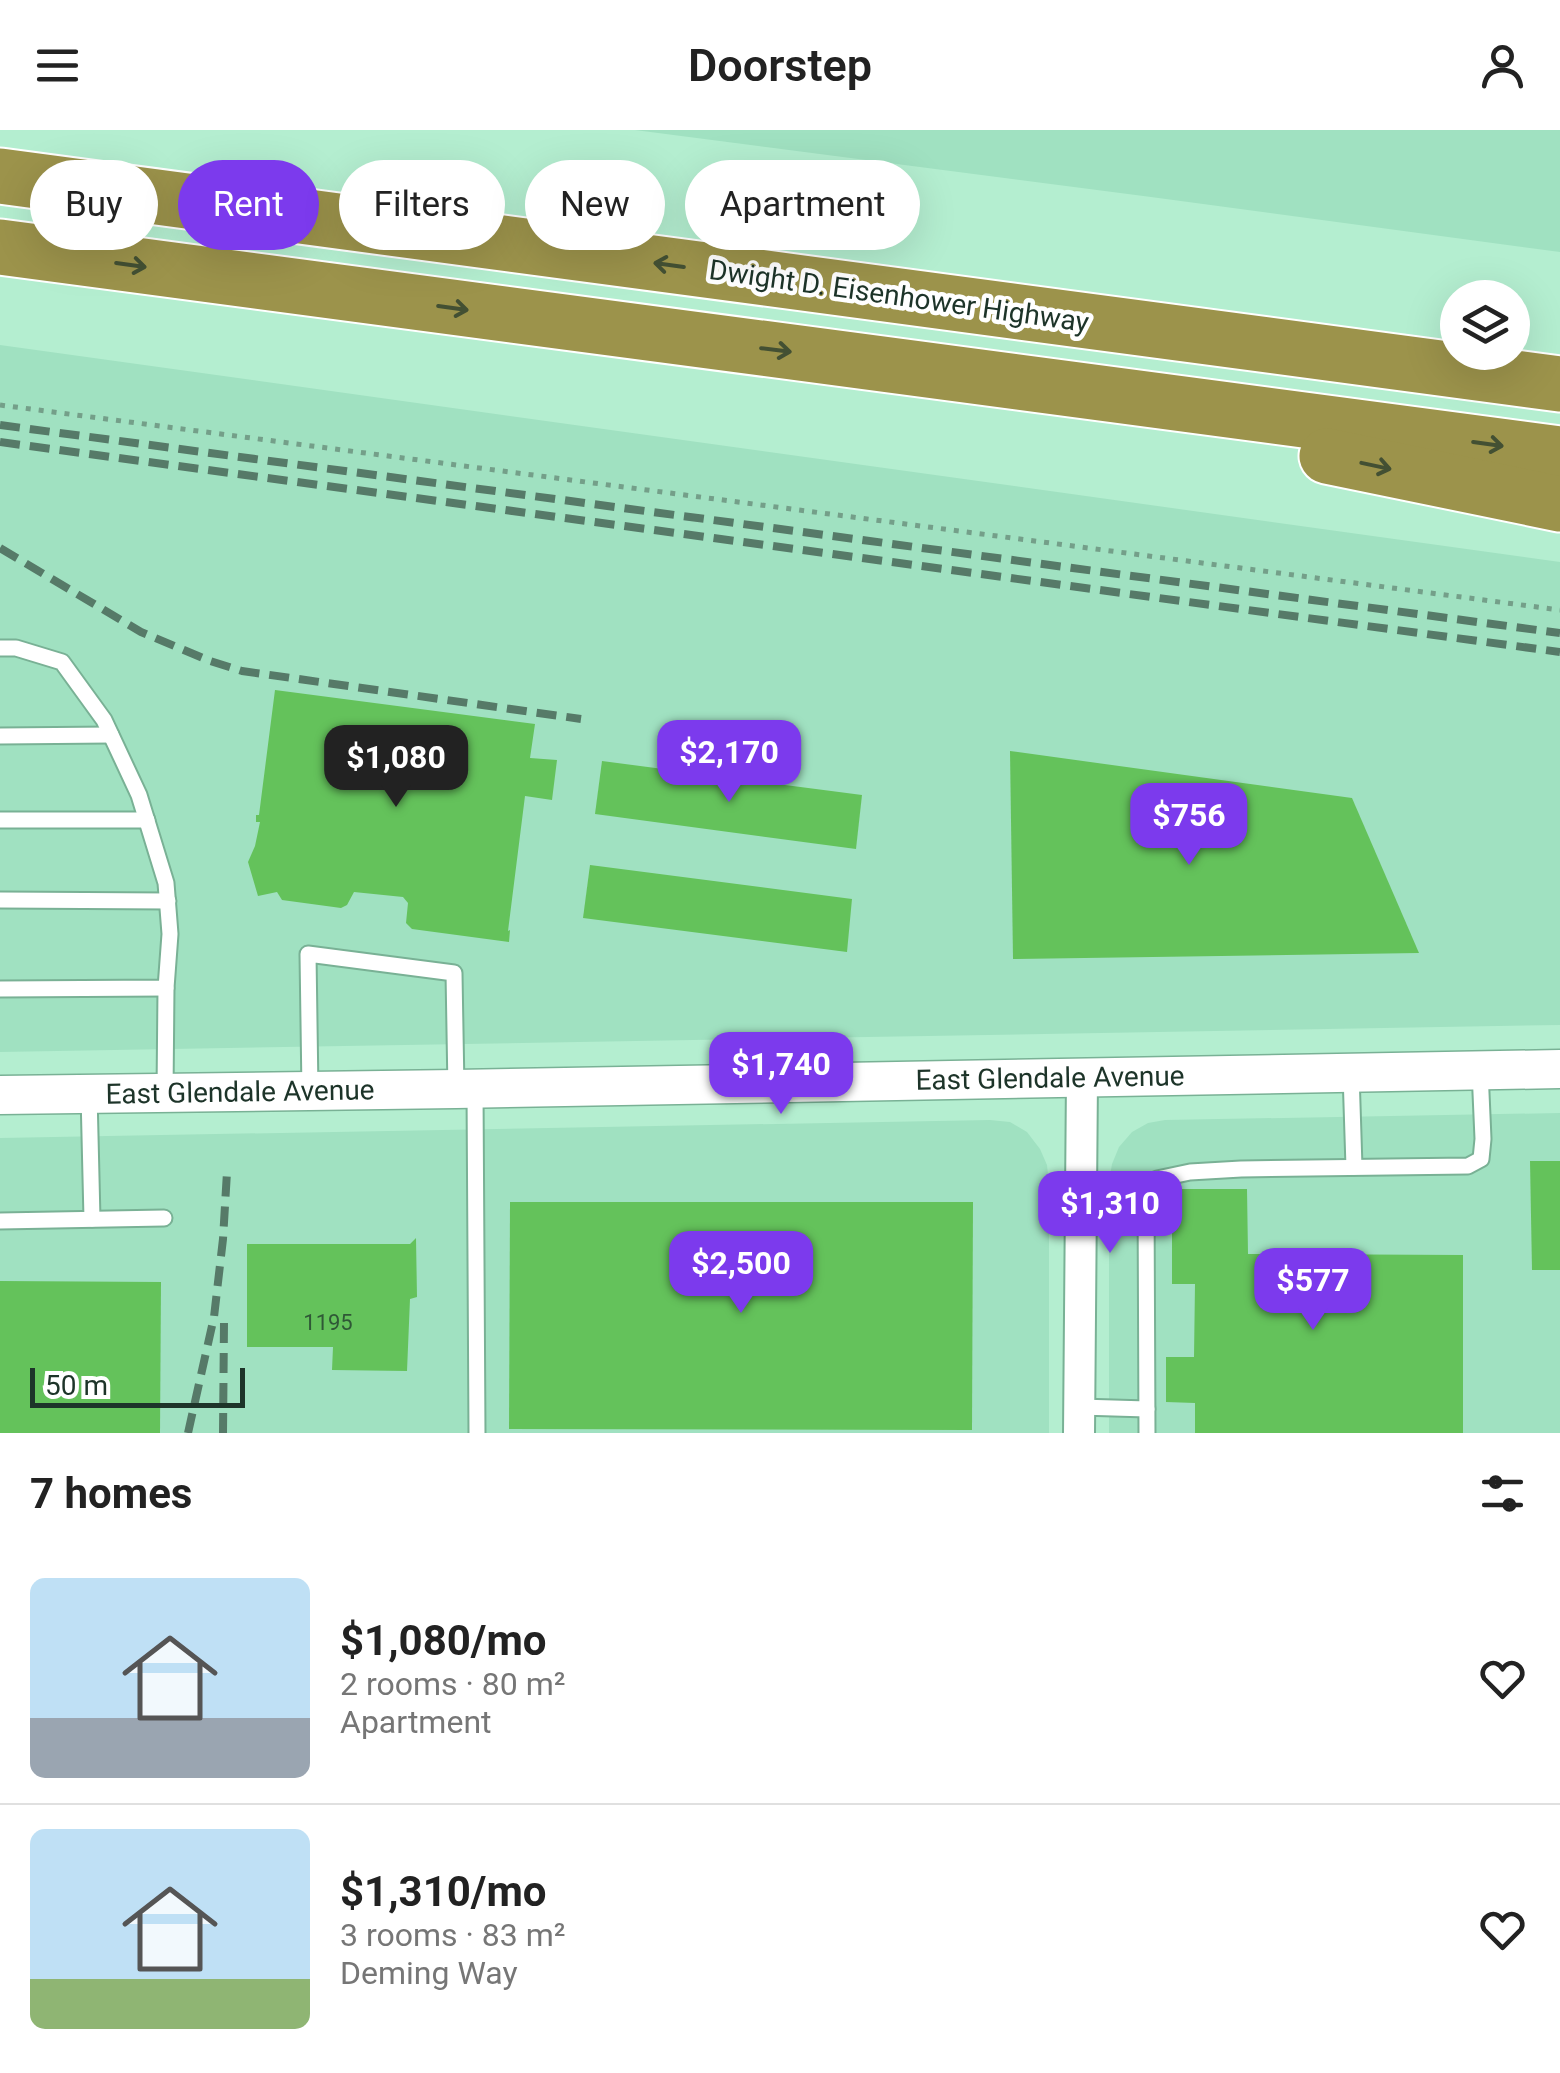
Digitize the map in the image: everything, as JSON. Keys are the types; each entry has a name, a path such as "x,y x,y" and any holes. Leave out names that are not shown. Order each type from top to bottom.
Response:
{"highway":[{"name":"Dwight D. Eisenhower Highway","path":"0,176 1560,384"},
{"path":"0,248 1560,454"},
{"path":"1147,328 1354,325 1440,336"},
{"path":"1530,348 1560,352"},
{"path":"1148,399 1297,450 1560,504"}],"street":[{"name":"East Glendale Avenue","path":"0,1095 1560,1069"},
{"path":"1080,1420 1082,1078"}],"lane":[{"path":"0,648 16,648 62,662 104,720 140,795 168,901 165,1093"},
{"path":"0,736 111,735"},
{"path":"0,820 147,820"},
{"path":"0,900 168,901"},
{"path":"310,1092 308,954 454,973 465,1089 477,1433"},
{"path":"0,989 166,988"},
{"path":"1147,1433 1146,1190 1158,1179 1190,1172 1468,1166 1481,1159 1480,1070"},
{"path":"1350,1073 1354,1167"},
{"path":"89,1094 92,1219"},
{"path":"0,1220 164,1218"},
{"path":"1080,1420 1147,1409"}],"path":[{"path":"0,405 1560,610"}],"shaded area":[{"path":"635,130 1560,130 1560,252 920,167 920,160 866,160"},
{"path":"0,345 1560,562 1560,1025 0,1052"},
{"path":"1560,1113 1560,1433 1109,1433 1109,1182 1119,1147 1132,1132 1165,1120"},
{"path":"1010,1122 1027,1132 1047,1165 1049,1433 0,1433 0,1138"}],"building":[{"path":"275,690 535,724 530,758 557,760 552,800 525,796 509,942 412,929 406,923 408,903 403,897 354,892 341,908 282,900 277,892 258,896 248,862 260,822 256,822 256,815"},
{"path":"1010,751 1352,798 1419,953 1013,959"},
{"path":"602,761 862,795 856,849 595,814"},
{"path":"590,865 852,899 847,952 583,918"},
{"path":"1530,1161 1560,1161 1560,1270 1532,1270"},
{"path":"1172,1189 1247,1189 1248,1254 1463,1255 1463,1433 1195,1433 1195,1403 1166,1402 1166,1357 1194,1357 1195,1284 1172,1284"},
{"path":"510,1202 973,1202 972,1430 509,1429"},
{"path":"416,1238 417,1297 410,1299 407,1371 332,1370 333,1347 247,1347 247,1244 410,1244"},
{"path":"0,1281 161,1282 160,1433 0,1433"}],"railway":[{"path":"0,425 1560,633"},
{"path":"0,442 1560,652"},
{"path":"0,548 141,632 242,671 581,719"},
{"path":"188,1433 214,1317 227,1172"},
{"path":"223,1433 224,1322"}]}
